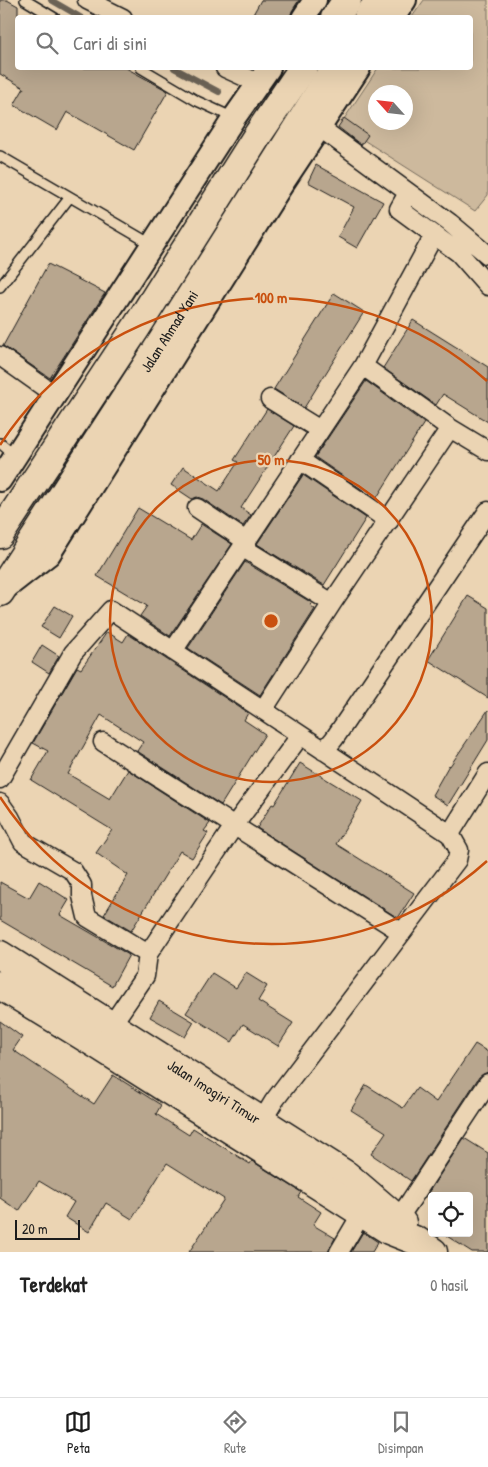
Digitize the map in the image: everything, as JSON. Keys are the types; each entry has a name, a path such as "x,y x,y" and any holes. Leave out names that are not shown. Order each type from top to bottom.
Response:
{"main road":[{"path":"337,15 347,0"},
{"path":"374,15 392,5"},
{"name":"Jalan Ahmad Yani","path":"0,534 136,328 301,70"},
{"name":"Jalan Ahmad Yani","path":"0,592 160,345 334,70"},
{"path":"136,328 160,345"},
{"name":"Jalan Imogiri Timur","path":"0,955 105,1035 255,1132 362,1213 394,1224"},
{"name":"Jalan Imogiri Timur","path":"0,986 105,1035"},
{"name":"Jalan Imogiri Timur","path":"255,1132 346,1175 394,1224 425,1247"}],"street":[{"path":"87,0 117,15"},
{"path":"305,15 315,0"},
{"path":"0,480 8,450 56,396 234,118 264,75 236,70"},
{"path":"0,592 49,554 319,127 358,70"},
{"path":"319,127 405,199 450,223 488,255"},
{"path":"405,199 400,209 459,253 488,286"},
{"path":"173,651 363,366 434,235"},
{"path":"0,356 56,396"},
{"path":"363,366 450,428 488,451"},
{"path":"270,400 320,430"},
{"path":"263,710 332,603 450,428"},
{"path":"300,460 388,521"},
{"path":"197,508 244,544 332,603"},
{"path":"324,750 334,740 488,511"},
{"path":"0,778 74,653 111,610 450,834 459,850 457,860 400,932 344,1010 274,1101 255,1132"},
{"path":"105,1035 145,976 148,954 234,826 300,736"},
{"path":"103,742 400,932"},
{"path":"450,834 488,773"},
{"path":"0,804 10,817 23,842 73,872 82,885 87,917 148,954"},
{"path":"394,1224 488,1083"},
{"path":"338,1252 362,1213"}],"lane":[{"path":"25,0 50,15"},
{"path":"144,70 197,101 234,118"},
{"path":"0,156 153,246"},
{"path":"0,287 70,197"}],"shaded area":[{"path":"424,0 488,0 488,195 475,211 340,125 377,70 473,70 473,15 413,15"}],"building":[{"path":"0,0 7,0 18,6 18,15 15,15 15,70 130,70 168,91 134,150 67,112 57,130 14,105 24,88 0,74"},
{"path":"261,0 299,0 291,15 253,15"},
{"path":"344,118 368,135 361,145 338,127"},
{"path":"316,165 383,202 357,248 338,237 354,207 308,182"},
{"path":"48,264 105,293 50,378 3,346"},
{"path":"334,293 364,312 304,408 274,389"},
{"path":"413,320 488,367 488,422 443,394 436,405 383,368"},
{"path":"366,381 424,423 376,499 315,457"},
{"path":"267,409 294,426 241,508 251,515 243,526 203,499 197,497 192,499 171,485 183,467 219,491 238,462 234,460"},
{"path":"303,475 366,518 324,585 257,544"},
{"path":"138,508 191,540 201,524 232,544 170,636 140,616 147,606 97,576"},
{"path":"245,562 312,603 311,606 315,609 260,695 188,648"},
{"path":"468,596 488,608 488,698 428,660"},
{"path":"55,606 72,616 59,638 41,627"},
{"path":"107,632 123,642 128,634 248,713 244,720 265,734 221,805 137,751 143,742 101,715 68,774 110,799 128,770 210,823 204,831 208,833 192,858 180,851 131,931 104,915 128,875 96,853 112,830 31,780 48,751 33,743 77,667 81,669"},
{"path":"42,645 59,656 49,673 32,662"},
{"path":"488,710 488,740 448,805 432,795 449,765"},
{"path":"300,763 362,801 336,844 414,893 398,918 257,828"},
{"path":"39,881 69,900 60,915 129,955 112,986 0,920 0,882 29,898"},
{"path":"212,973 236,988 246,973 267,986 258,1001 293,1023 278,1046 243,1024 232,1042 186,1013"},
{"path":"159,1001 194,1022 185,1037 150,1017"},
{"path":"0,1021 22,1037 13,1050 94,1104 113,1075 161,1105 156,1114 189,1135 193,1128 250,1164 252,1161 301,1192 298,1197 321,1212 313,1225 335,1238 328,1252 189,1252 224,1199 167,1163 132,1219 106,1203 89,1232 65,1217 74,1202 39,1181 19,1211 0,1198"},
{"path":"475,1044 488,1052 488,1072 479,1077 411,1181 371,1154 386,1132 351,1110 366,1085 403,1108 417,1088 436,1102"},
{"path":"464,1138 488,1153 488,1252 472,1252 448,1237 473,1237 473,1192 429,1192"},
{"path":"363,1232 378,1242 372,1252 351,1252"}],"waterway":[{"path":"51,0 77,15"},
{"path":"178,70 219,92"}]}
